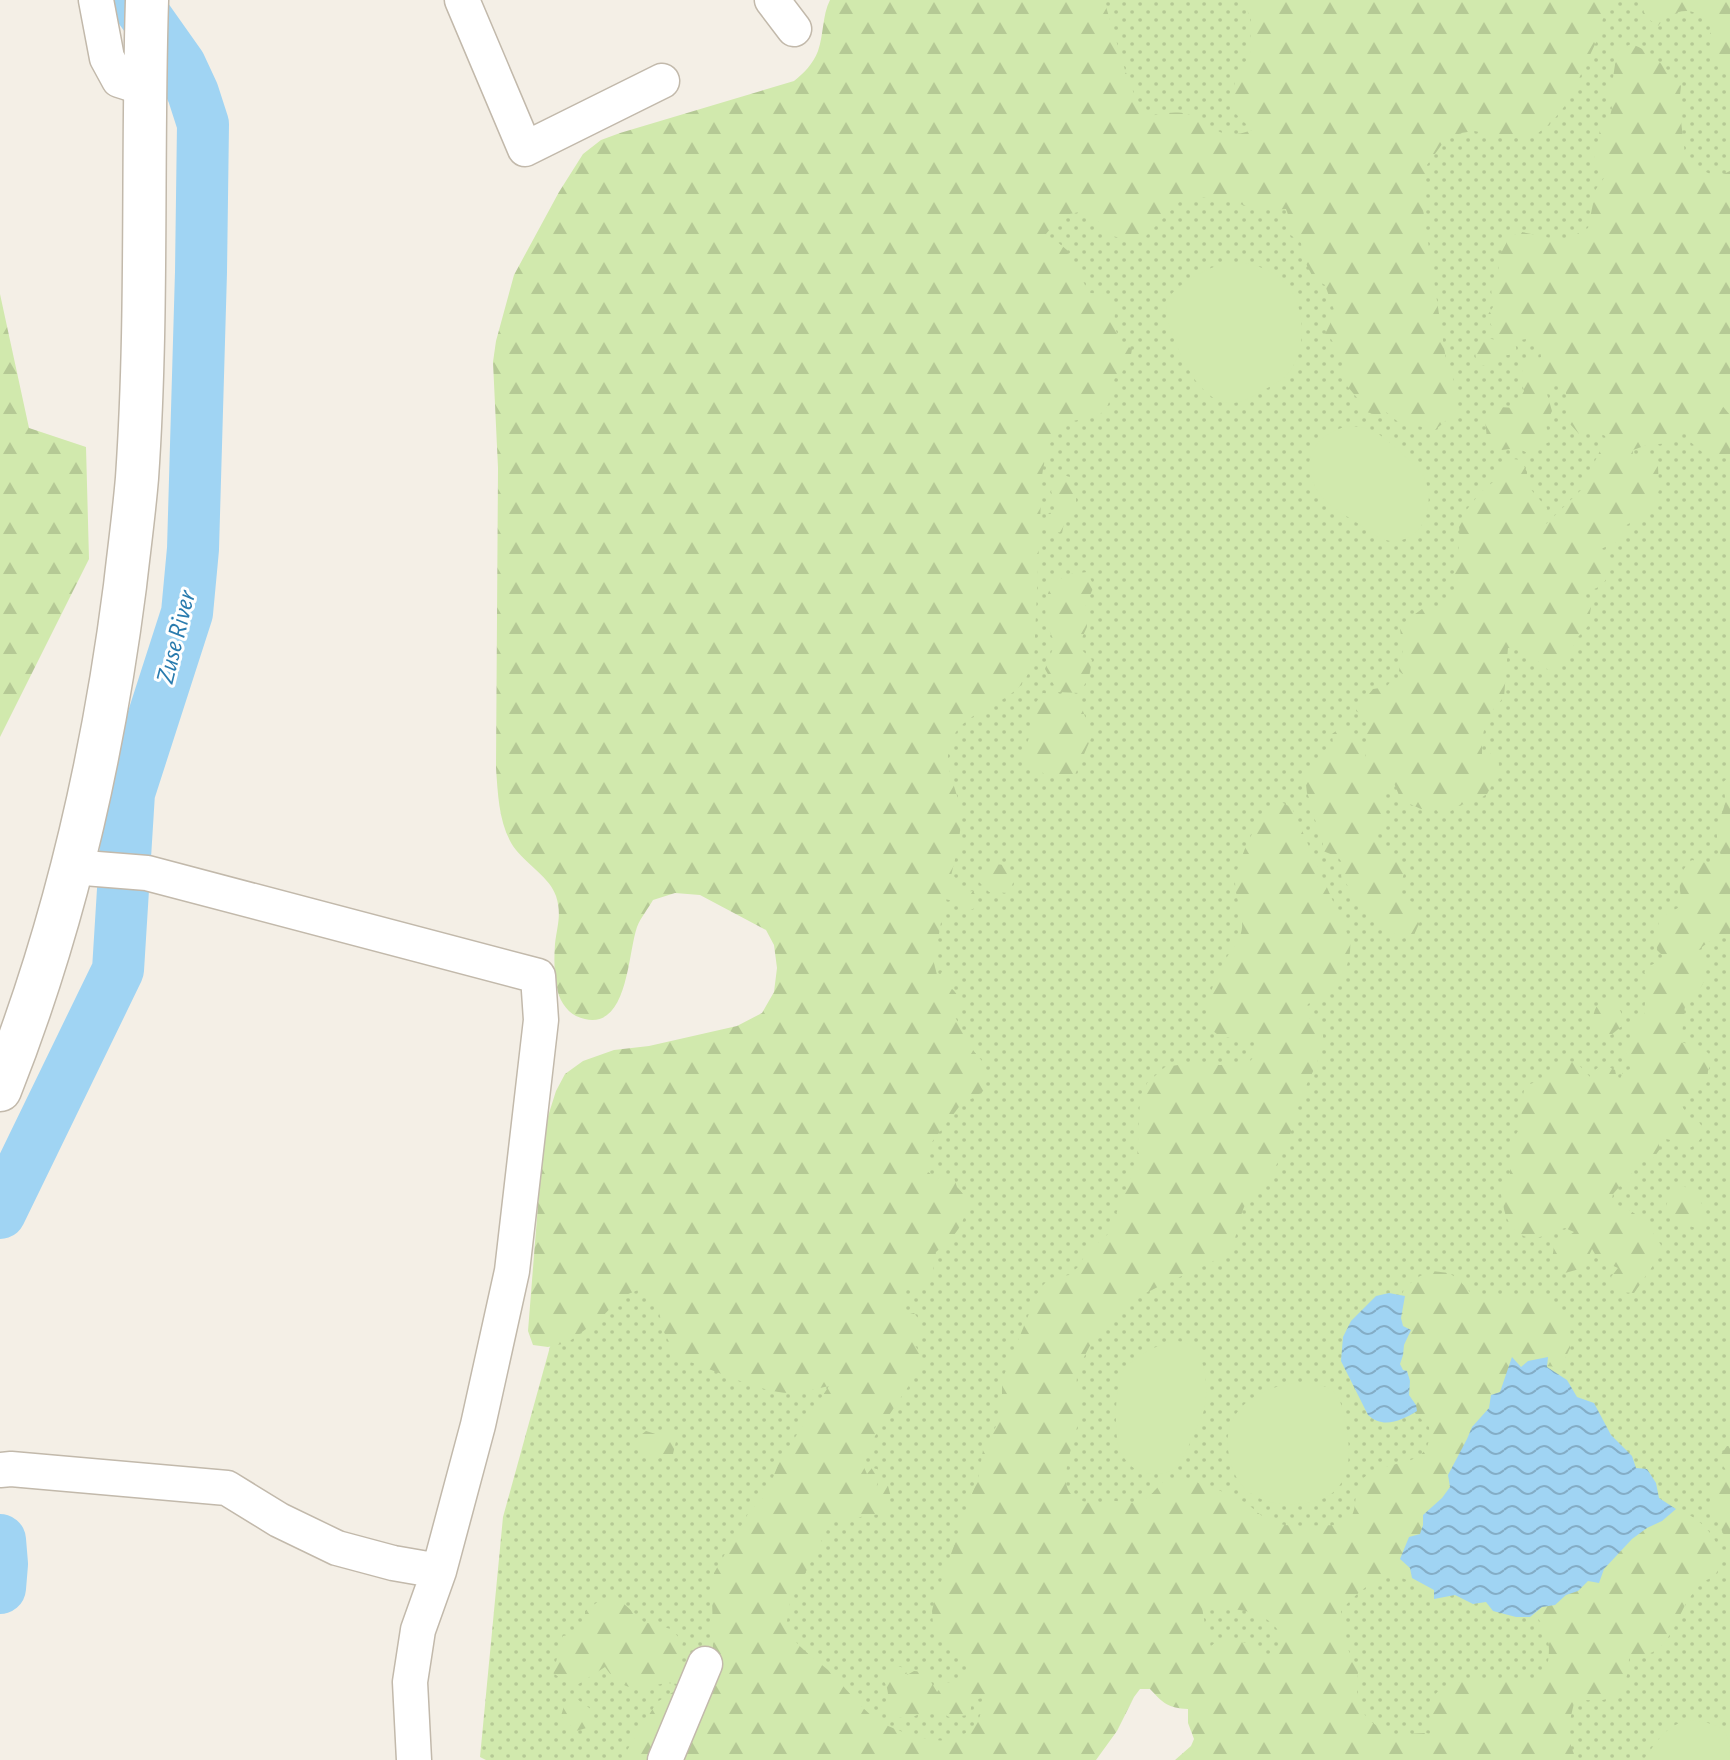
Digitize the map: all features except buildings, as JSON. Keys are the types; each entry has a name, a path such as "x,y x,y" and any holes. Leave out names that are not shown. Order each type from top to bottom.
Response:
{"street":[{"path":"96,0 107,58 119,80 145,75"},
{"path":"0,1090 87,868 99,753 116,655 137,480 143,367 147,0"},
{"path":"462,0 525,149 662,81"},
{"path":"772,0 794,29"},
{"path":"87,868 147,873 538,976 541,1020 512,1271 478,1425 439,1571 418,1630 410,1682 414,1760"},
{"path":"5,1470 227,1488 279,1520 337,1548 439,1571"},
{"path":"665,1760 705,1664"}],"green space":[{"path":"830,0 1104,0 1143,117 1182,113 1197,117 1222,133 1239,134 1252,130 1236,114 1231,99 1236,78 1250,54 1251,19 1243,0 1608,0 1597,40 1568,102 1551,123 1533,137 1474,131 1461,133 1445,140 1427,165 1423,209 1446,360 1457,389 1455,413 1435,430 1397,421 1386,412 1377,415 1363,411 1358,399 1343,381 1344,361 1325,334 1337,318 1325,285 1314,279 1304,260 1301,243 1288,233 1290,220 1286,209 1264,210 1200,197 1179,202 1143,239 1112,236 1098,221 1079,212 1061,216 1046,234 1046,241 1055,240 1067,250 1070,263 1089,293 1104,294 1115,311 1114,325 1120,342 1132,349 1130,360 1120,375 1115,377 1110,401 1103,412 1061,427 1048,449 1042,476 1034,659 1028,674 1012,693 960,727 950,745 948,763 961,816 951,876 955,877 960,896 973,891 978,900 975,908 964,913 957,902 945,899 934,963 937,975 950,972 953,980 951,988 958,996 961,1008 961,1012 954,1015 982,1061 986,1089 962,1103 932,1142 925,1158 928,1172 937,1179 944,1176 954,1178 967,1198 965,1215 958,1229 936,1252 932,1278 918,1288 907,1286 902,1316 914,1313 921,1322 919,1337 912,1341 920,1353 919,1364 914,1378 873,1439 862,1463 867,1474 872,1468 877,1469 880,1476 876,1488 883,1484 888,1486 891,1497 882,1503 889,1507 885,1516 832,1520 790,1603 786,1627 800,1646 882,1723 910,1734 948,1740 969,1731 976,1723 982,1709 982,1698 972,1700 970,1715 949,1717 933,1708 915,1716 898,1718 886,1706 888,1691 881,1676 892,1665 905,1668 907,1675 914,1671 925,1672 937,1692 946,1682 958,1684 959,1678 972,1670 940,1636 933,1624 932,1611 978,1479 983,1450 1000,1419 1002,1380 1037,1294 1044,1284 1051,1278 1069,1275 1108,1234 1137,1162 1140,1100 1147,1083 1165,1067 1246,1065 1254,1054 1254,1041 1218,1035 1210,1026 1207,1010 1215,981 1242,929 1235,882 1239,863 1264,815 1277,803 1282,803 1293,810 1350,940 1348,961 1340,980 1327,996 1308,1004 1305,1012 1321,1025 1322,1050 1302,1095 1289,1139 1273,1169 1249,1198 1236,1237 1228,1250 1210,1263 1127,1305 1105,1324 1089,1347 1077,1378 1080,1409 1066,1470 1067,1487 1077,1499 1087,1502 1134,1503 1149,1497 1169,1479 1180,1478 1238,1499 1275,1523 1338,1525 1351,1516 1361,1481 1367,1475 1418,1456 1429,1441 1429,1427 1410,1408 1397,1370 1404,1288 1432,1271 1449,1273 1478,1296 1528,1295 1549,1299 1570,1327 1570,1348 1558,1367 1535,1365 1440,1590 1423,1589 1405,1579 1391,1576 1375,1581 1341,1611 1345,1643 1358,1670 1357,1696 1361,1710 1370,1721 1391,1735 1435,1735 1428,1711 1431,1699 1442,1687 1474,1678 1529,1681 1546,1673 1549,1643 1540,1621 1527,1604 1661,1508 1691,1516 1704,1526 1719,1548 1717,1572 1695,1590 1660,1647 1651,1653 1629,1658 1626,1678 1616,1694 1603,1700 1575,1699 1568,1737 1576,1760 1175,1760 1191,1746 1194,1739 1188,1723 1188,1709 1171,1706 1150,1689 1140,1689 1117,1731 1096,1760 621,1760 657,1702 683,1686 673,1683 635,1688 625,1686 605,1667 574,1687 553,1673 563,1636 585,1631 585,1611 602,1599 623,1603 644,1622 671,1629 683,1642 677,1662 686,1671 713,1653 714,1573 749,1512 766,1495 780,1460 829,1386 802,1392 781,1392 753,1386 685,1360 674,1352 652,1297 638,1290 621,1297 601,1318 567,1343 548,1347 533,1345 528,1331 544,1129 565,1074 583,1061 614,1050 649,1046 737,1026 762,1013 774,992 777,968 774,945 766,930 700,895 675,893 653,900 640,920 622,991 616,1006 606,1016 593,1020 576,1016 561,1000 554,966 559,915 556,896 549,883 510,841 500,811 496,768 498,468 493,362 496,341 514,275 583,154 601,140 620,133 794,81 816,56","holes":["1202,1607 1238,1610 1260,1616 1277,1629 1283,1640 1271,1655 1234,1640 1222,1640 1206,1654"]},
{"path":"998,0 1730,0 1730,1760 1324,1760 1148,1646 1052,1760 486,1760 480,1757 503,1517 577,1249 815,1152"},
{"path":"1645,0 1730,0 1730,73 1715,61 1709,40 1711,28 1700,15 1691,11 1680,12 1665,18 1658,26 1643,15"},
{"path":"1631,44 1652,56 1681,86 1679,104 1686,163 1717,177 1730,171 1730,397 1720,403 1730,415 1730,457 1708,457 1688,440 1688,425 1671,443 1633,450 1632,463 1647,453 1658,467 1659,490 1650,511 1625,526 1620,540 1597,551 1612,562 1610,569 1604,583 1584,593 1591,607 1588,626 1577,638 1560,669 1548,670 1525,649 1508,648 1504,697 1491,712 1482,739 1482,758 1494,752 1499,764 1487,794 1448,813 1438,812 1435,808 1421,809 1401,800 1394,783 1384,788 1382,823 1374,836 1396,855 1405,870 1401,894 1416,905 1421,919 1414,935 1401,939 1354,894 1341,876 1345,867 1338,857 1323,851 1323,835 1314,818 1305,776 1320,755 1333,744 1332,734 1341,727 1357,736 1367,759 1367,718 1356,711 1373,689 1386,687 1393,679 1407,678 1399,671 1403,649 1400,629 1422,609 1438,610 1456,591 1453,577 1460,539 1459,526 1464,513 1493,482 1505,458 1521,460 1527,472 1527,485 1547,508 1542,528 1581,490 1600,451 1610,448 1605,436 1592,429 1581,436 1570,424 1566,390 1557,382 1547,394 1552,411 1546,424 1549,442 1535,449 1532,455 1517,448 1502,450 1487,439 1485,419 1499,407 1515,408 1524,391 1520,376 1526,363 1541,357 1540,344 1526,339 1515,341 1517,354 1499,356 1490,368 1477,363 1474,348 1484,338 1498,340 1487,316 1493,307 1491,288 1498,274 1500,255 1510,236 1522,232 1564,241 1588,228 1596,189 1604,178 1593,154 1600,129 1609,120 1612,108 1608,92 1617,51"},
{"path":"1240,262 1272,273 1288,286 1299,307 1301,345 1292,368 1283,379 1248,399 1226,403 1206,392 1189,370 1172,333 1166,310 1170,296 1193,277 1220,265"},
{"path":"0,294 29,428 86,447 89,559 0,737"},
{"path":"1350,426 1379,434 1424,477 1429,496 1426,516 1422,525 1407,538 1392,541 1377,536 1328,503 1313,482 1310,460 1313,451 1327,435"},
{"path":"1060,474 1070,477 1076,493 1076,514 1065,518 1062,533 1050,530 1048,514 1057,508 1051,491"},
{"path":"1087,572 1094,586 1085,607 1087,627 1078,646 1092,660 1089,678 1079,693 1058,692 1045,669 1055,643 1046,615 1049,578 1060,577 1069,586 1071,574"},
{"path":"1043,693 1079,700 1092,736 1074,777 1049,778 1023,757 1034,721 1034,705"},
{"path":"1730,776 1730,935 1714,938 1694,953 1703,964 1705,975 1700,989 1687,999 1679,1042 1701,1046 1713,1058 1707,1083 1696,1088 1690,1099 1679,1101 1691,1121 1699,1122 1705,1131 1697,1143 1683,1149 1675,1141 1657,1137 1660,1149 1652,1160 1638,1161 1630,1171 1635,1182 1629,1190 1620,1186 1613,1194 1611,1204 1634,1213 1661,1245 1652,1267 1634,1293 1618,1292 1611,1277 1618,1268 1598,1259 1592,1249 1583,1268 1565,1273 1552,1260 1554,1246 1574,1232 1565,1228 1534,1238 1517,1233 1510,1224 1501,1193 1510,1180 1514,1161 1509,1145 1522,1125 1521,1104 1525,1086 1538,1081 1565,1061 1576,1062 1591,1078 1602,1064 1615,1070 1618,1084 1623,1072 1633,1068 1622,1044 1632,1037 1631,1029 1645,1016 1646,967 1666,959 1657,950 1656,934 1660,918 1683,905 1680,881 1687,865 1692,860 1713,864 1721,856 1717,833 1725,804 1722,783"},
{"path":"993,864 1006,865 1015,878 1009,893 989,892 978,881 979,873"},
{"path":"1613,1000 1621,1012 1622,1026 1611,1035 1600,1033 1592,1023 1595,1009 1599,1004"},
{"path":"1684,1186 1698,1198 1707,1215 1699,1229 1674,1221 1666,1207 1673,1188"},
{"path":"1176,1341 1186,1343 1200,1357 1206,1378 1204,1410 1177,1467 1164,1473 1145,1473 1129,1464 1119,1448 1116,1409 1120,1377 1140,1356"},
{"path":"1304,1382 1326,1387 1339,1399 1348,1440 1347,1468 1337,1489 1327,1497 1297,1504 1267,1501 1240,1484 1231,1463 1229,1429 1244,1404 1256,1396 1287,1384"},
{"path":"646,1431 659,1435 666,1432 677,1437 673,1454 650,1461 642,1454 637,1438"},
{"path":"1730,1446 1730,1545 1712,1502 1715,1485 1726,1470 1718,1459"},
{"path":"577,1699 592,1710 590,1727 576,1731 561,1716 564,1706"},
{"path":"1693,1720 1723,1730 1729,1741 1730,1760 1643,1760 1676,1724"}],"water":[{"path":"1389,1293 1405,1296 1401,1318 1403,1326 1411,1330 1400,1364 1407,1371 1409,1395 1417,1411 1386,1423 1368,1415 1341,1361 1343,1337 1351,1321 1376,1296"},
{"path":"1512,1357 1521,1367 1528,1361 1548,1357 1547,1367 1567,1380 1577,1397 1594,1403 1611,1435 1632,1456 1636,1468 1647,1469 1656,1483 1659,1498 1676,1509 1632,1539 1604,1569 1599,1583 1588,1581 1578,1591 1566,1595 1555,1605 1542,1607 1530,1617 1493,1611 1486,1602 1473,1604 1455,1595 1434,1599 1434,1590 1412,1578 1410,1568 1400,1559 1409,1537 1420,1534 1423,1515 1450,1487 1448,1475 1472,1427 1489,1408 1491,1395 1500,1392"}],"waterway":[{"name":"Zuse River","path":"0,1213 118,970 129,793 187,613 193,549 203,124 180,65 134,0"},
{"name":"Zuse River","path":"0,1540 0,1588"}]}
